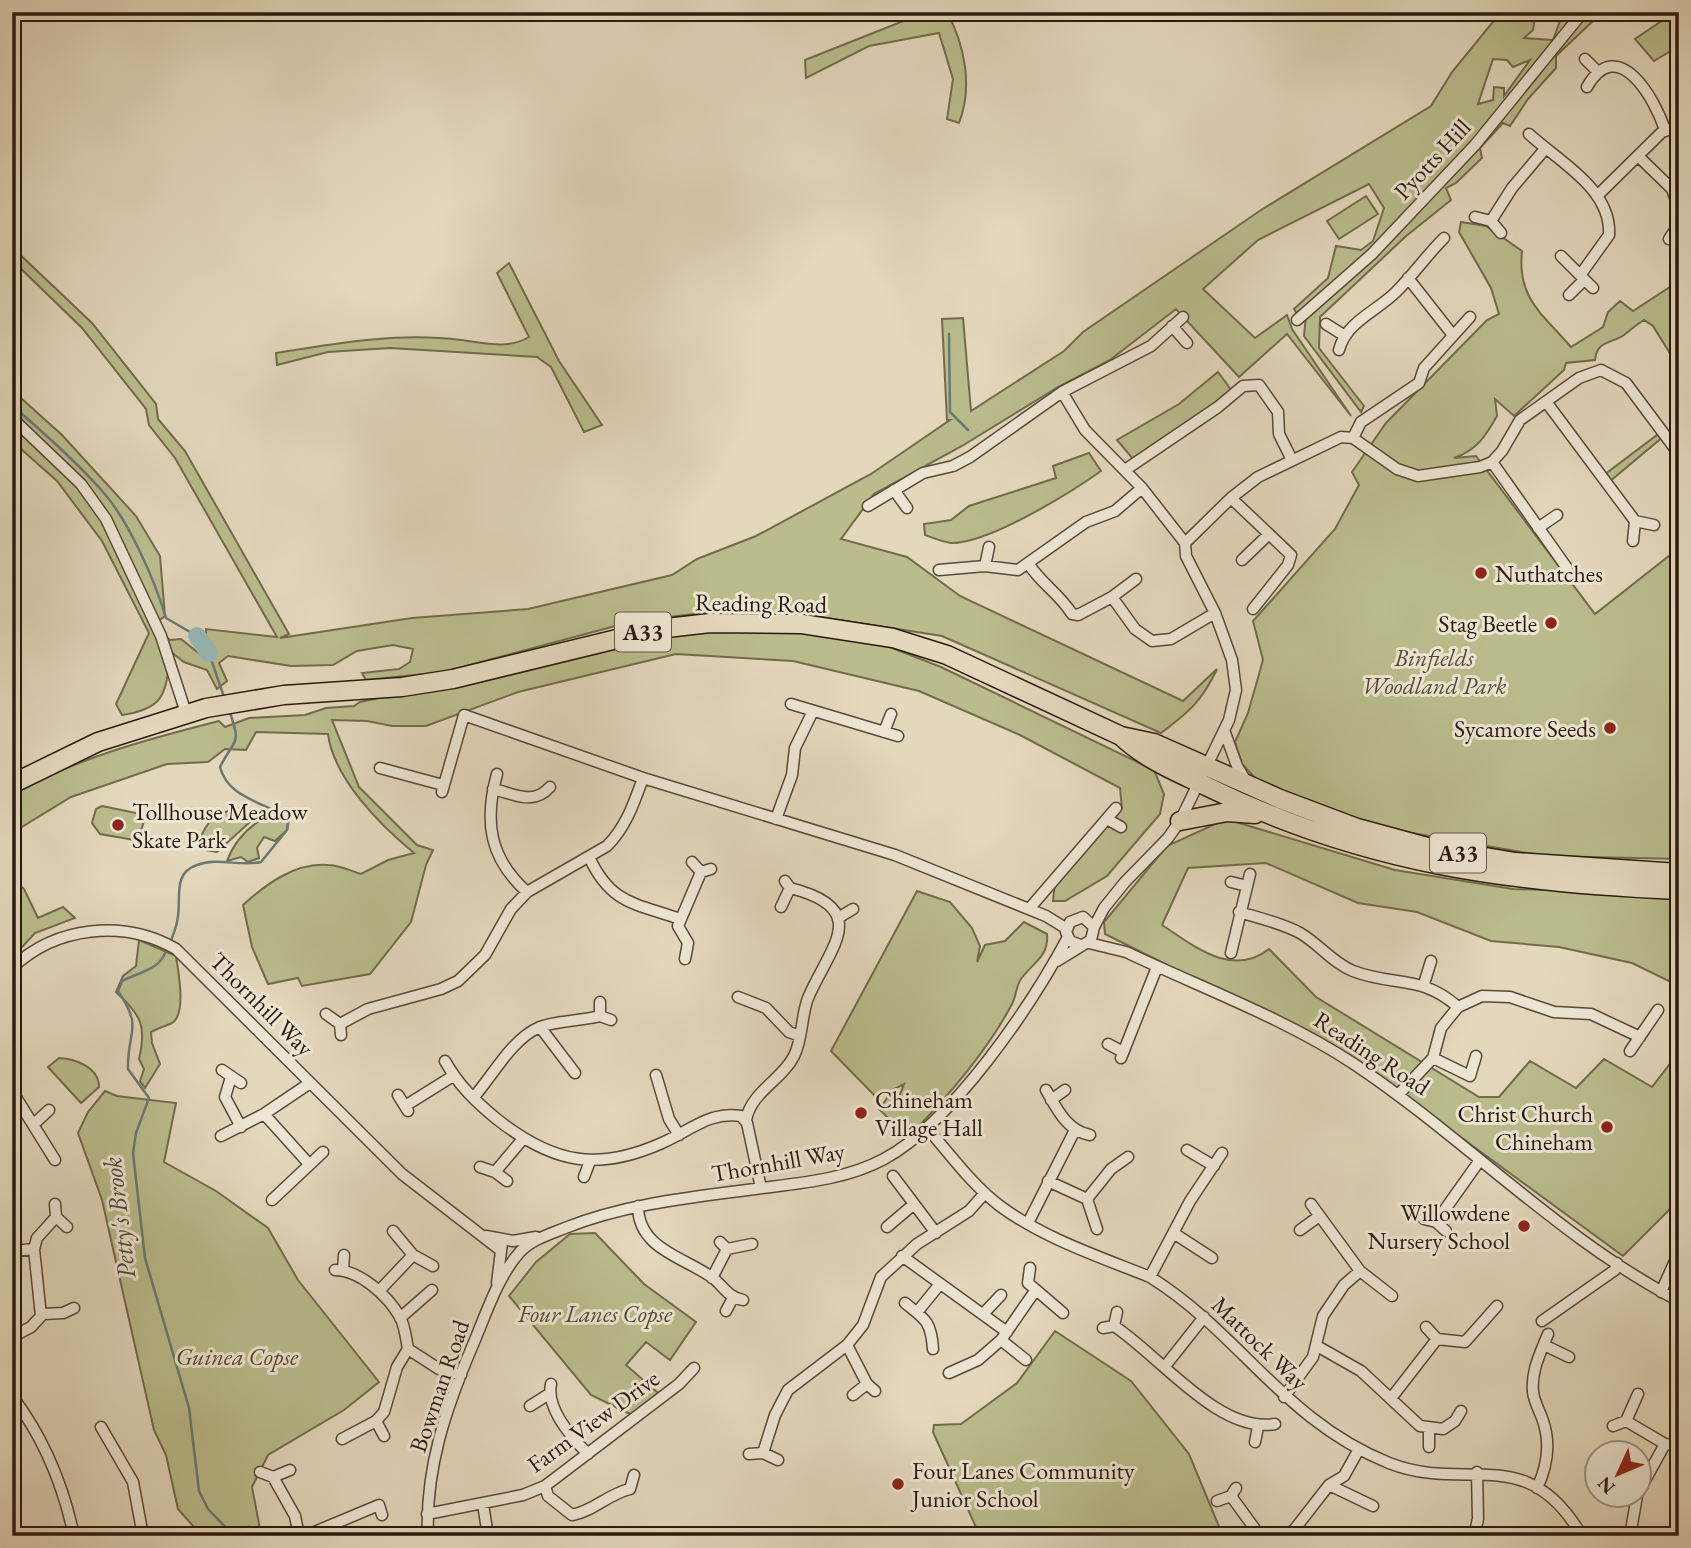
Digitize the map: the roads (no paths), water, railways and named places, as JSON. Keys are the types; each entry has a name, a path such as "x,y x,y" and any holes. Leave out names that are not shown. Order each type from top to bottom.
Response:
{"highway":[{"name":"Reading Road","path":"186,713 232,702 402,687 477,675 659,629 710,623 802,624 892,638 947,655 1121,736 1154,743 1348,825 1455,853 1539,865 1679,873"},
{"name":"A33","path":"12,784 91,745 186,713"},
{"name":"Reading Road","path":"1121,736 1140,755 1199,783 1290,821 1374,850 1469,872 1559,884 1679,890"},
{"path":"1207,765 1214,778 1267,804 1290,821"},
{"path":"1180,821 1234,811 1290,821"}],"street":[{"name":"Pyotts Hill","path":"1297,320 1372,254 1475,145 1584,12"},
{"path":"1585,59 1598,72"},
{"path":"1587,87 1598,72 1617,68 1633,74 1654,103 1665,130"},
{"path":"1597,196 1665,130 1679,126"},
{"path":"1529,134 1573,170 1597,196 1610,227 1609,235 1569,295"},
{"path":"1490,221 1512,188 1545,149"},
{"path":"1639,157 1672,189 1679,209"},
{"path":"1475,217 1490,221 1501,233"},
{"path":"1669,239 1679,224"},
{"path":"1339,350 1345,336 1408,278 1444,238"},
{"path":"1561,256 1593,289"},
{"path":"1408,278 1452,334"},
{"path":"868,506 923,473 953,466 970,457 1062,392 1151,346 1183,317"},
{"path":"1353,438 1361,422 1419,383 1424,368 1442,352 1452,334 1470,317"},
{"path":"1326,324 1345,336"},
{"path":"1172,326 1187,343"},
{"path":"1185,543 1231,498 1258,477 1341,437 1353,438 1397,469 1418,476 1480,467 1492,462 1520,420 1590,372 1601,370 1612,373 1631,390 1679,454"},
{"path":"1125,470 1218,407 1244,386 1252,384 1259,385 1278,412 1279,433 1292,460"},
{"name":"Thornhill Way","path":"1054,964 1089,937 1104,908 1168,838 1180,821 1234,706 1235,675 1215,613 1186,556 1185,543 1142,488 1085,430 1062,392"},
{"path":"1547,403 1635,521 1654,525"},
{"path":"12,418 81,484 106,519 161,636 186,713"},
{"path":"1492,462 1567,568"},
{"path":"939,570 985,566 1018,570 1086,522 1115,511 1142,488"},
{"path":"894,490 907,508"},
{"path":"1231,498 1291,555 1288,565 1253,609"},
{"path":"1538,528 1557,515"},
{"path":"1633,541 1635,521"},
{"path":"1242,560 1269,534"},
{"path":"985,566 989,547"},
{"path":"1028,563 1041,583 1060,595 1072,614 1086,613 1136,579"},
{"path":"1112,597 1135,629 1152,641 1171,639 1215,613"},
{"path":"791,704 898,736"},
{"path":"776,819 792,775 795,748 813,711"},
{"path":"884,732 891,714"},
{"path":"380,768 442,789 464,715 643,778 895,855 1071,926 1089,937"},
{"path":"1224,730 1237,766 1248,784"},
{"path":"497,774 488,810 493,841 511,878 527,892"},
{"path":"326,1014 340,1030 368,1009 441,989 457,981 485,955 511,909 527,892 607,846 619,832 643,778"},
{"path":"493,789 531,799 541,796 552,784"},
{"path":"1029,909 1116,808"},
{"path":"1107,819 1121,827"},
{"path":"589,856 598,876 615,895 680,919"},
{"path":"685,959 688,943 678,926 706,871 692,862"},
{"path":"1231,953 1250,874"},
{"path":"1231,882 1247,886"},
{"path":"761,1188 746,1121 768,1084 794,1055 806,1002 836,944 838,918 832,908 811,893 787,884 781,907"},
{"path":"838,918 853,908"},
{"name":"Thornhill Way","path":"504,1247 638,1206 857,1171 895,1153 927,1128 997,1046 1054,964 1071,926 1104,908"},
{"path":"1239,912 1300,933 1353,971 1378,978 1424,984 1443,994 1458,1007"},
{"path":"1071,926 1088,920 1089,937"},
{"name":"Thornhill Way","path":"12,968 46,944 75,933 110,930 158,938 176,949 416,1187 504,1247 508,1260 548,1235"},
{"name":"Reading Road","path":"1089,937 1325,1047 1398,1095 1617,1263 1679,1301"},
{"path":"1424,984 1432,961"},
{"path":"1108,1044 1122,1055 1157,967"},
{"path":"1398,1095 1433,1058 1441,1028 1458,1007 1482,996 1497,995 1554,1012 1591,1014 1640,1037"},
{"path":"737,997 766,1008 789,1032 800,1037"},
{"path":"600,1002 600,1016"},
{"path":"742,1014 750,1003"},
{"path":"1630,1051 1658,1010"},
{"path":"473,1098 518,1042 540,1027 600,1016 611,1020"},
{"path":"540,1027 575,1073"},
{"path":"1433,1058 1470,1076 1476,1056"},
{"path":"446,1061 453,1076 473,1098 522,1140 549,1153 590,1161 622,1156 679,1135 715,1115 730,1114 746,1121"},
{"path":"556,1070 567,1063"},
{"path":"241,1083 227,1074 225,1097 241,1127"},
{"path":"656,1074 669,1119 679,1135"},
{"path":"398,1095 406,1109 453,1076"},
{"path":"221,1136 264,1114 310,1083"},
{"path":"659,1089 671,1084"},
{"path":"1065,1090 1048,1095 1075,1130 1090,1135"},
{"path":"12,1091 35,1123 55,1160"},
{"path":"35,1123 49,1110"},
{"path":"264,1114 309,1164"},
{"name":"Mattock Way","path":"927,1128 985,1193 1028,1223 1150,1277 1203,1317 1284,1397 1317,1423 1359,1449 1389,1463 1414,1470 1510,1476 1537,1488 1561,1505 1582,1536"},
{"path":"1028,1223 1075,1130"},
{"path":"495,1172 522,1140"},
{"path":"1187,1150 1214,1166"},
{"path":"272,1200 290,1189 309,1164 323,1152"},
{"path":"1150,1277 1186,1209 1222,1153"},
{"path":"1087,1199 1111,1169 1128,1157"},
{"path":"1436,1222 1480,1160"},
{"path":"584,1177 590,1161"},
{"path":"480,1167 495,1172 507,1181"},
{"path":"893,1176 936,1233"},
{"path":"1048,1181 1087,1199 1097,1229"},
{"path":"763,1453 775,1415 788,1390 847,1345 863,1325 881,1277 902,1255 970,1211 985,1193"},
{"path":"55,1204 56,1217 67,1227"},
{"path":"887,1227 914,1204"},
{"path":"1311,1204 1360,1271 1392,1296"},
{"path":"638,1206 642,1229 655,1243 670,1256 712,1278 738,1299 726,1311"},
{"path":"12,1337 32,1327 41,1316 34,1249 44,1228 56,1217"},
{"path":"1300,1230 1318,1217"},
{"path":"1424,1219 1436,1222 1446,1231"},
{"path":"393,1231 413,1255 433,1266"},
{"path":"1175,1234 1212,1258"},
{"path":"712,1278 724,1245 751,1244"},
{"path":"504,1247 516,1256"},
{"name":"Bowman Road","path":"495,1294 504,1247"},
{"path":"12,1251 34,1249"},
{"path":"1661,1292 1679,1252"},
{"path":"344,1255 339,1270 379,1291 400,1318 408,1349 439,1369 461,1375"},
{"path":"379,1291 413,1255"},
{"path":"902,1255 940,1284 985,1312 1026,1360"},
{"name":"Bowman Road","path":"428,1536 429,1483 439,1436 495,1294 516,1256"},
{"path":"1542,1321 1615,1270 1617,1263"},
{"path":"1030,1268 1028,1283 1063,1313"},
{"path":"1284,1397 1307,1368 1317,1346 1317,1333 1323,1317 1345,1285 1360,1271"},
{"path":"919,1311 940,1284"},
{"path":"400,1318 432,1290"},
{"path":"949,1373 978,1360 1004,1336 1035,1291"},
{"path":"985,1312 1000,1295"},
{"path":"1426,1327 1437,1339 1465,1342 1497,1306"},
{"path":"905,1307 919,1311 928,1322 933,1349"},
{"path":"41,1316 64,1316 75,1308"},
{"path":"1114,1326 1117,1312"},
{"path":"1166,1365 1203,1317"},
{"path":"1103,1328 1114,1326 1166,1365 1195,1395 1258,1427 1275,1424"},
{"path":"1537,1488 1546,1469 1548,1436 1533,1396 1533,1379 1548,1334"},
{"path":"1392,1397 1437,1339"},
{"path":"847,1345 871,1387 853,1395"},
{"path":"1544,1345 1569,1357"},
{"path":"1317,1346 1361,1371 1392,1397 1407,1416 1429,1429 1443,1429 1455,1421 1461,1411"},
{"path":"342,1439 376,1421 384,1412 397,1367 408,1349"},
{"path":"965,1365 974,1376"},
{"name":"Farm View Drive","path":"427,1514 483,1504 545,1486 679,1384 694,1368"},
{"path":"530,1406 550,1389 566,1427 588,1454"},
{"path":"1613,1426 1626,1421 1638,1394"},
{"path":"12,1396 50,1456 66,1499 74,1536"},
{"path":"376,1421 384,1436"},
{"path":"1626,1421 1665,1444 1679,1446"},
{"path":"101,1427 116,1445 136,1490 143,1536"},
{"path":"1255,1442 1258,1427"},
{"path":"1429,1429 1429,1447"},
{"path":"1652,1468 1665,1444"},
{"path":"1285,1536 1301,1521 1329,1485 1344,1476 1359,1449"},
{"path":"749,1454 763,1453 778,1460"},
{"path":"273,1477 290,1470"},
{"path":"260,1472 273,1477 295,1516 299,1536"},
{"path":"1474,1536 1478,1519 1477,1472"},
{"path":"545,1486 548,1496 572,1515 592,1508 617,1492 631,1493 634,1475"},
{"path":"1329,1485 1369,1505 1357,1514"},
{"path":"1217,1502 1233,1492 1260,1536"},
{"path":"483,1504 488,1536"},
{"path":"305,1536 379,1506 382,1515"},
{"path":"1630,1536 1635,1510"}],"waterway":[{"path":"949,334 950,412 968,430"},
{"name":"Petty's Brook","path":"12,405 71,458 113,504 140,552 166,618 197,636"},
{"name":"Petty's Brook","path":"197,636 209,653"},
{"name":"Petty's Brook","path":"209,653 224,697"},
{"name":"Petty's Brook","path":"229,710 236,736 220,767 224,778 239,793 289,819 287,830 261,862 213,862 189,869 181,879 177,921 163,957 150,968 122,981 118,991 132,1022 128,1069 149,1098 136,1133 133,1153 145,1258 189,1408 199,1491 208,1509 234,1536"}],"place":[{"name":"Nuthatches","path":"1481,573"},
{"name":"Stag Beetle","path":"1551,623"},
{"name":"Sycamore Seeds","path":"1610,728"},
{"name":"Tollhouse Meadow Skate Park","path":"118,825"},
{"name":"Chineham Village Hall","path":"861,1113"},
{"name":"Christ Church Chineham","path":"1607,1127"},
{"name":"Willowdene Nursery School","path":"1524,1226"},
{"name":"Four Lanes Community Junior School","path":"898,1484"}],"park label":[{"name":"Binfields Woodland Park","path":"1434,671"},
{"name":"Four Lanes Copse","path":"595,1313"},
{"name":"Guinea Copse","path":"237,1356"}]}
